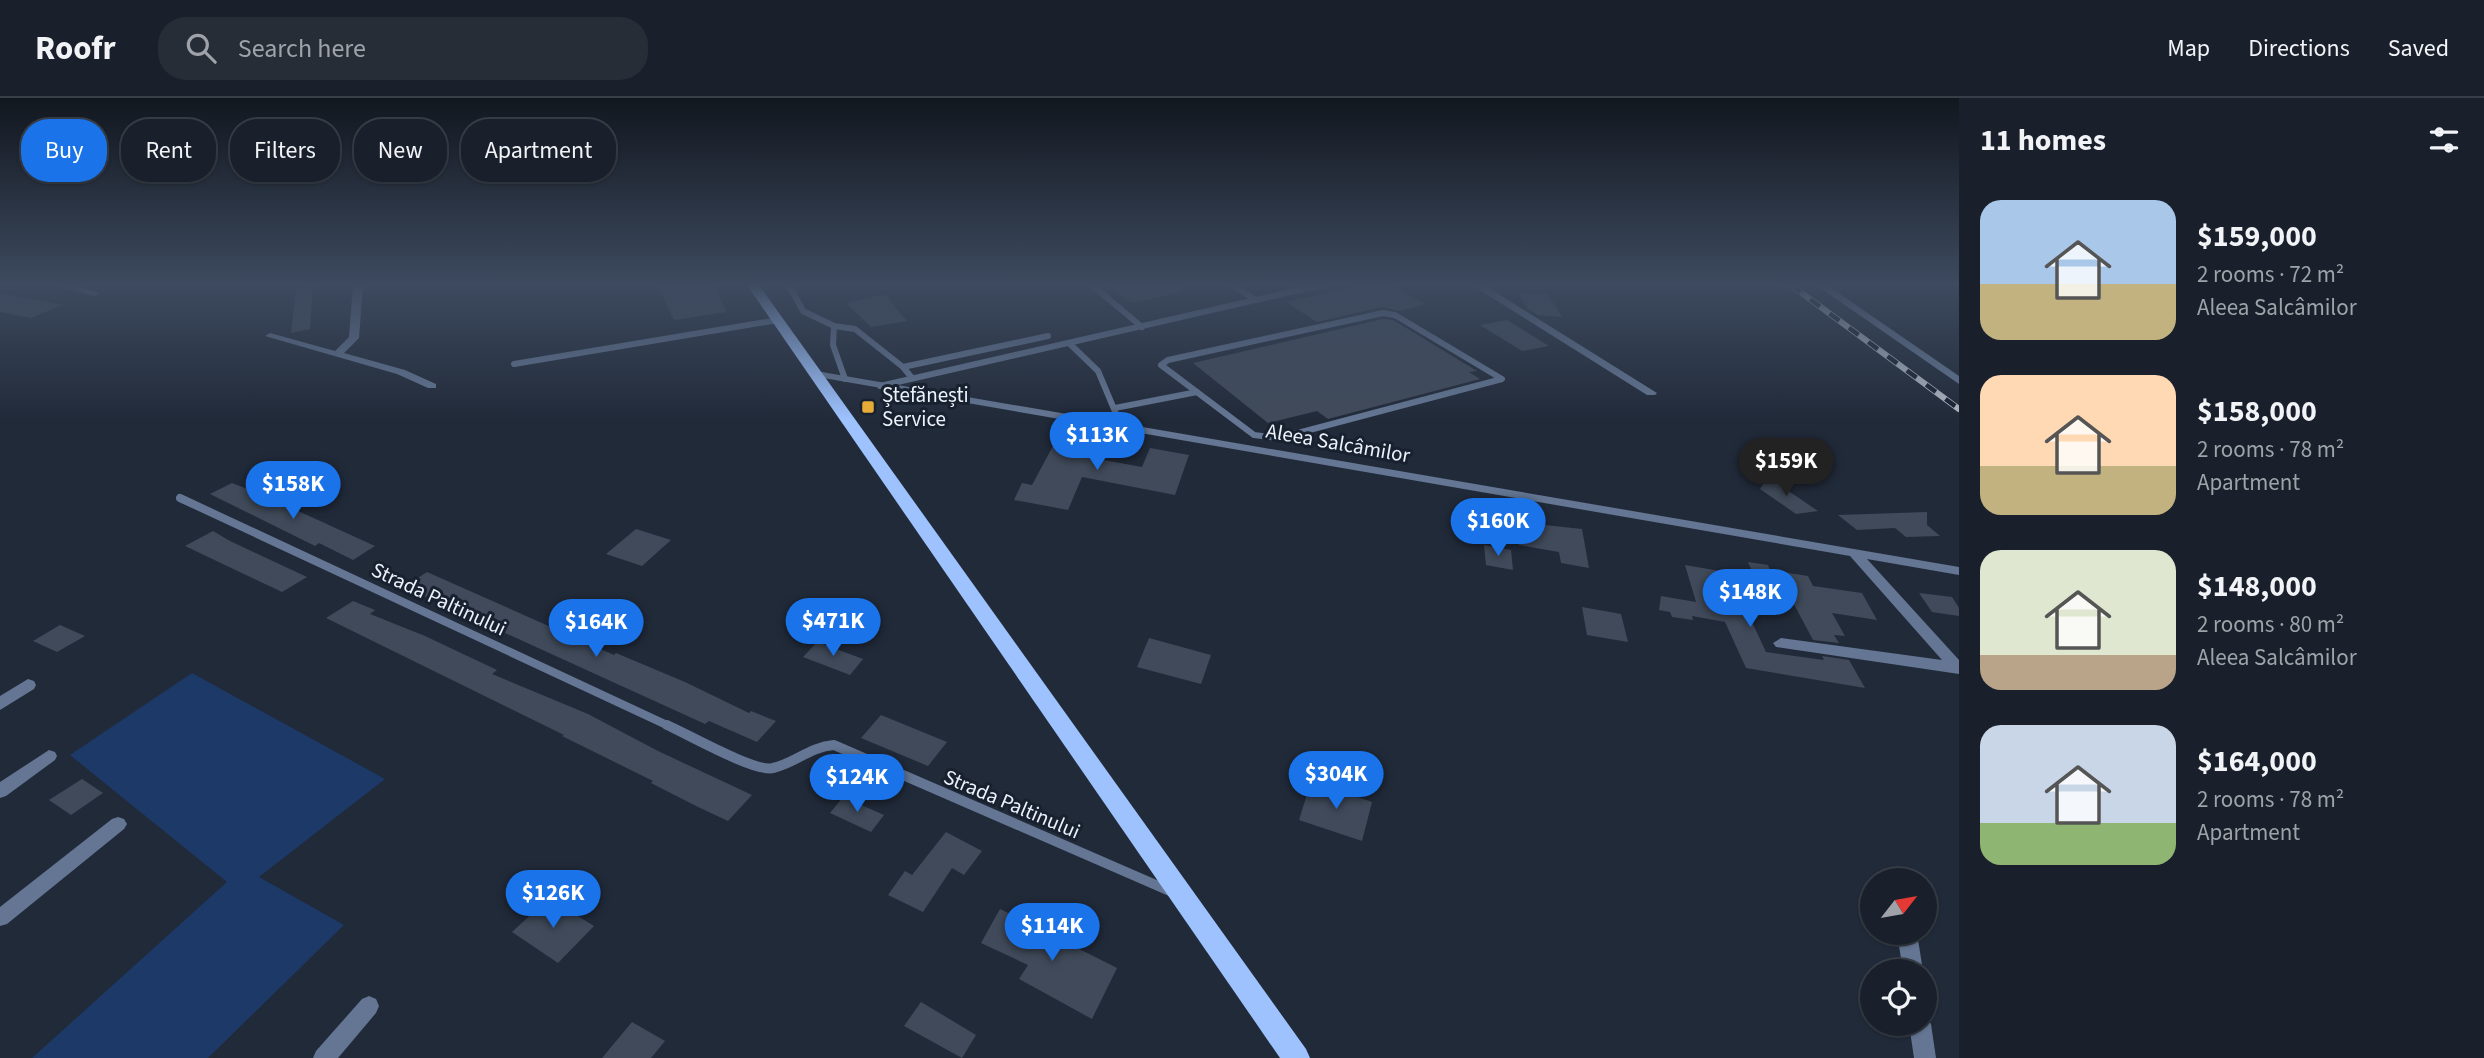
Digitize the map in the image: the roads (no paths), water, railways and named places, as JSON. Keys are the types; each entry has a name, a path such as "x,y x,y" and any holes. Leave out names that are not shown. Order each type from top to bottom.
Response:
{"main road":[{"path":"785,330 1296,1058"}],"street":[{"path":"338,353 354,338 355,330"},
{"path":"1549,330 1651,393"},
{"path":"1885,330 1959,381"},
{"path":"270,335 401,372 432,386"},
{"name":"Aleea Salcâmilor","path":"816,373 1959,571"},
{"path":"1854,553 1958,669"},
{"path":"1781,643 1958,669"},
{"path":"0,704 28,685"},
{"path":"0,790 49,756"},
{"path":"0,918 118,824"},
{"path":"324,1058 369,1006"},
{"path":"1922,1036 1925,1058"}],"lane":[{"path":"514,364 719,330"},
{"path":"832,330 832,341 845,379"},
{"path":"856,330 912,378"},
{"path":"880,386 1129,330"},
{"path":"1307,330 1162,362 1161,365 1254,435 1268,439 1502,379 1420,330"},
{"path":"903,368 1048,336"},
{"path":"1069,343 1090,358 1102,373 1122,428"},
{"path":"1115,408 1197,392"},
{"name":"Strada Paltinului","path":"180,498 763,770 779,769 821,745 834,745 1183,897"}],"railway":[{"path":"1852,330 1959,409"}],"place":[{"name":"Ștefănești Service","path":"868,407"}]}
